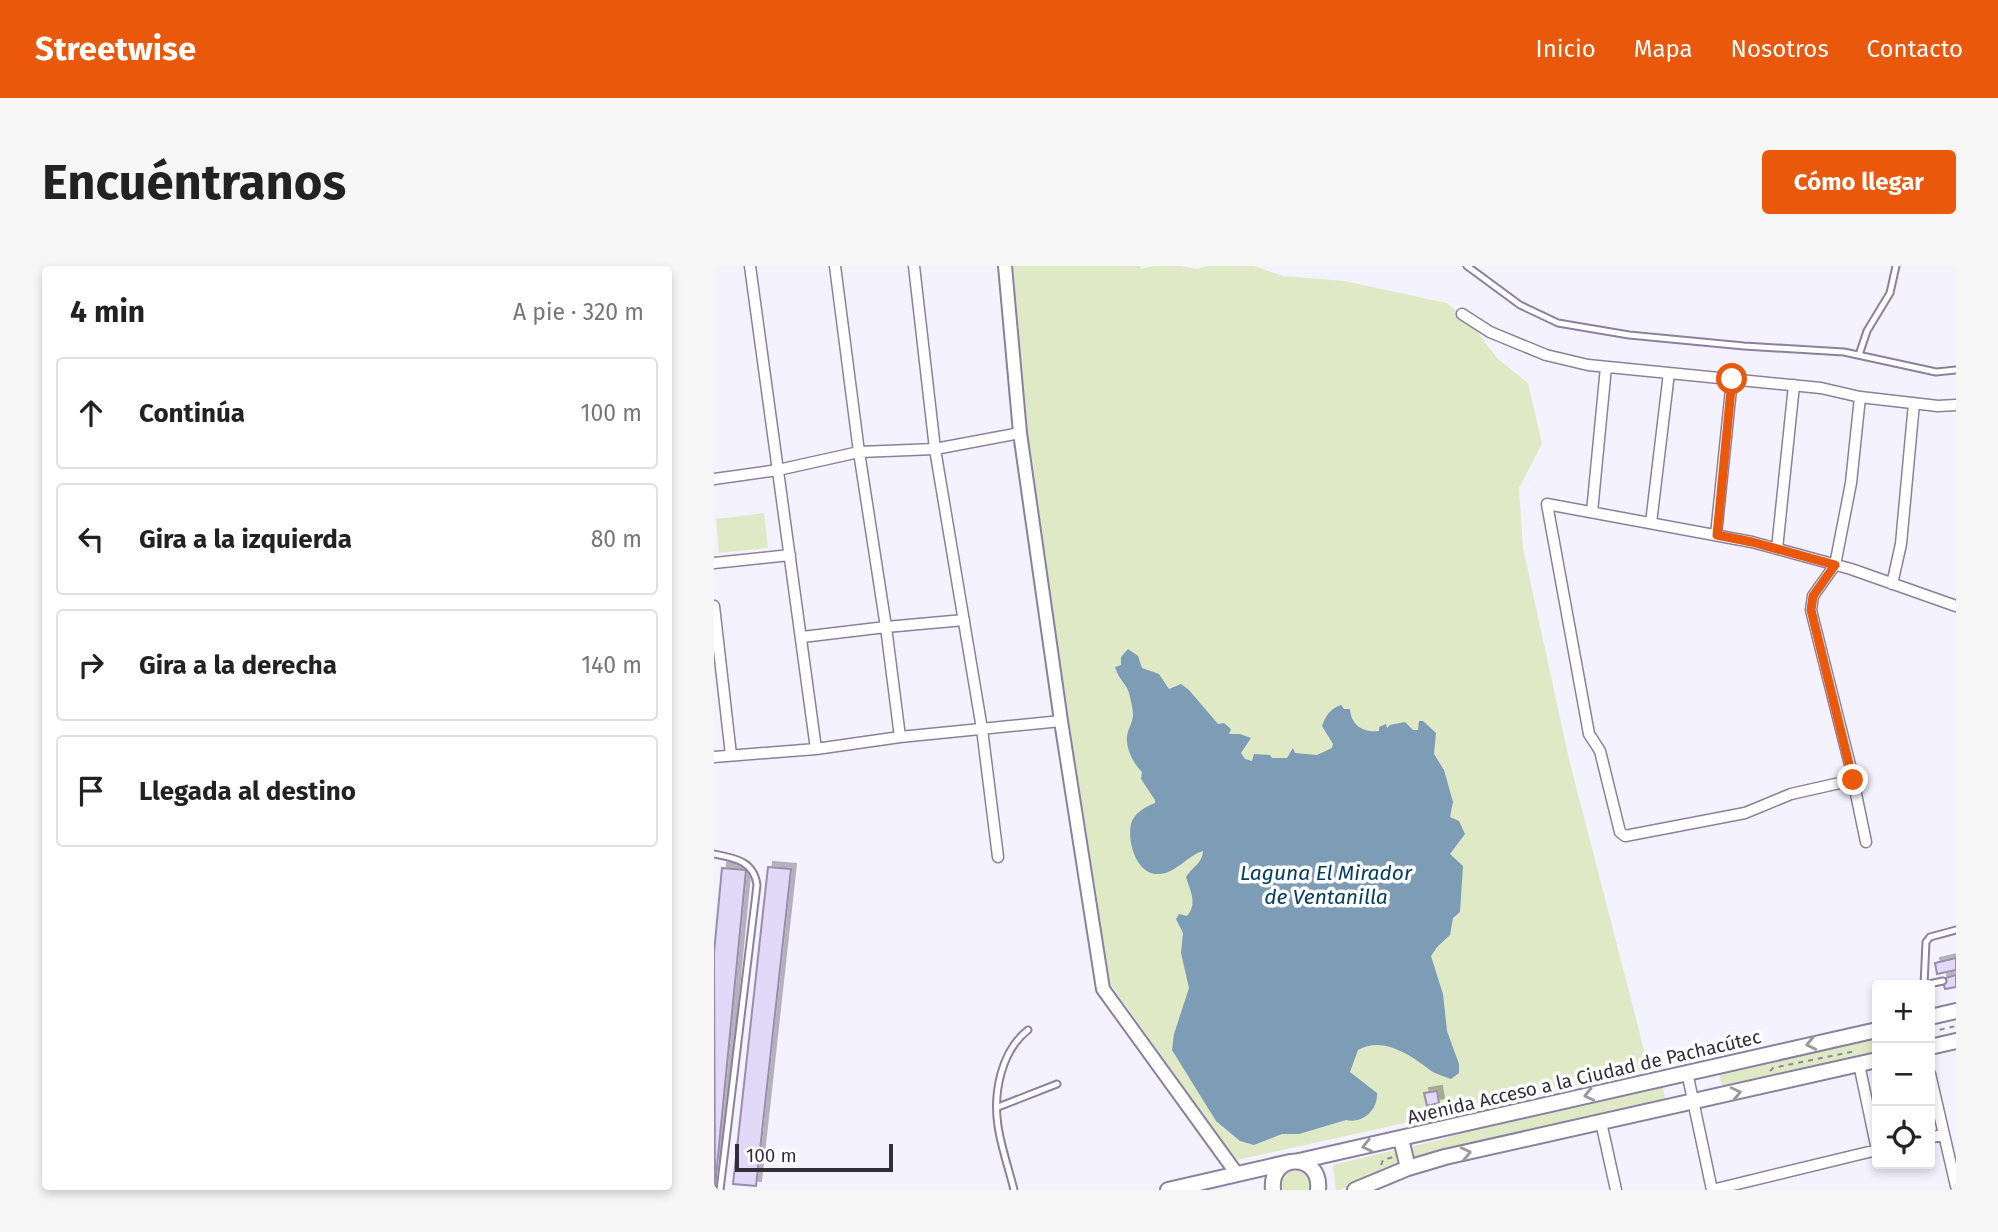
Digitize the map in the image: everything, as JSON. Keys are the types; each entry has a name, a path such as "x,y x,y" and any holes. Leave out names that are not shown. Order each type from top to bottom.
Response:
{"main road":[{"path":"1935,1016 1956,1011"},
{"name":"Avenida Acceso a la Ciudad de Pachacútec","path":"1168,1190 1872,1031"},
{"path":"1935,1047 1956,1041"},
{"path":"1355,1190 1408,1168 1445,1157 1872,1061"},
{"path":"1401,1139 1408,1168"},
{"path":"1237,1174 1272,1189 1274,1174 1278,1168 1294,1161 1306,1163 1316,1174 1318,1190"}],"street":[{"path":"750,266 816,749"},
{"path":"835,266 900,737"},
{"path":"914,266 935,449 982,729 998,857"},
{"path":"1005,266 1020,433 1103,989 1237,1174"},
{"path":"1462,314 1490,332 1546,355 1588,365 1821,388 1860,397 1914,403 1956,405"},
{"path":"1592,512 1606,367"},
{"path":"1651,523 1669,373"},
{"path":"1717,535 1732,379"},
{"path":"1777,549 1794,385"},
{"path":"1860,397 1851,483 1835,565 1813,596 1811,610 1866,842"},
{"path":"1892,584 1904,520 1914,403"},
{"path":"714,479 778,470 859,452 935,449 1020,433"},
{"path":"1853,780 1791,794 1745,813 1625,836 1620,832 1600,751 1589,734 1548,504 1717,535 1777,549 1835,565 1954,606 1956,593"},
{"path":"714,563 790,555"},
{"path":"714,606 731,755"},
{"path":"802,637 886,626 964,620"},
{"path":"714,757 816,749 900,737 1061,721"},
{"path":"1859,1064 1872,1126"},
{"path":"1687,1072 1712,1190 1872,1151"},
{"path":"1935,1095 1956,1186"},
{"path":"1601,1122 1616,1190"},
{"path":"1935,1137 1944,1134"}],"lane":[{"path":"1467,266 1520,305 1558,323 1588,330 1744,346 1844,352 1936,372 1956,370"},
{"path":"1859,355 1867,331 1890,293 1896,266"},
{"path":"714,854 735,858 749,867 755,873 757,885 720,1190"},
{"path":"1924,980 1926,942 1930,937 1956,930"},
{"path":"1935,983 1943,981"},
{"path":"1014,1190 998,1125 1000,1077 1009,1051 1028,1030"},
{"path":"998,1107 1058,1084"}],"path":[{"path":"1935,1031 1956,1026"}],"green space":[{"path":"1013,266 1140,266 1141,269 1181,266 1197,269 1207,266 1254,266 1283,276 1344,281 1447,303 1473,326 1497,358 1528,383 1542,444 1519,488 1523,548 1569,759 1649,1069 1237,1160 1228,1150 1109,982 1040,531 1027,427"},
{"path":"764,513 768,548 719,553 716,519"},
{"path":"1872,1035 1872,1056 1723,1090 1718,1070"},
{"path":"1662,1083 1666,1102 1416,1159 1413,1159 1409,1149 1447,1138 1461,1130"},
{"path":"1395,1150 1398,1165 1336,1190 1333,1165"},
{"path":"1297,1167 1311,1175 1312,1190 1280,1190 1283,1175"}],"water":[{"name":"Laguna El Mirador de Ventanilla","path":"1128,649 1138,656 1142,668 1159,674 1169,689 1181,684 1189,690 1218,724 1224,723 1231,729 1229,734 1251,738 1241,753 1245,759 1252,761 1254,754 1287,758 1293,748 1295,753 1317,755 1332,748 1333,744 1322,726 1329,713 1341,705 1344,709 1350,709 1355,724 1368,731 1379,731 1379,727 1386,724 1387,728 1405,722 1413,730 1418,730 1419,721 1423,721 1436,733 1434,754 1444,770 1453,802 1450,817 1459,821 1465,834 1450,854 1463,866 1460,912 1453,918 1450,935 1431,956 1443,994 1447,1031 1459,1064 1459,1073 1451,1079 1396,1049 1367,1046 1358,1050 1350,1072 1377,1093 1375,1105 1364,1118 1346,1120 1299,1134 1282,1134 1254,1145 1240,1141 1216,1121 1172,1050 1174,1034 1189,988 1181,953 1183,933 1176,919 1179,914 1187,916 1192,906 1186,877 1199,862 1203,851 1171,871 1160,874 1145,870 1132,849 1132,820 1155,803 1155,800 1141,779 1142,772 1133,760 1128,746 1127,736 1133,710 1129,693 1115,667 1121,665 1121,657"}],"building":[{"path":"768,867 791,869 756,1186 733,1184"},
{"path":"722,868 746,870 715,1187 714,953"},
{"path":"1956,958 1956,970 1937,974 1935,963"},
{"path":"1956,975 1956,987 1945,989 1942,979"},
{"path":"1437,1091 1439,1103 1427,1106 1424,1093"}],"route":[{"path":"1732,379 1717,535 1835,565 1813,596 1811,610 1853,780"}]}
